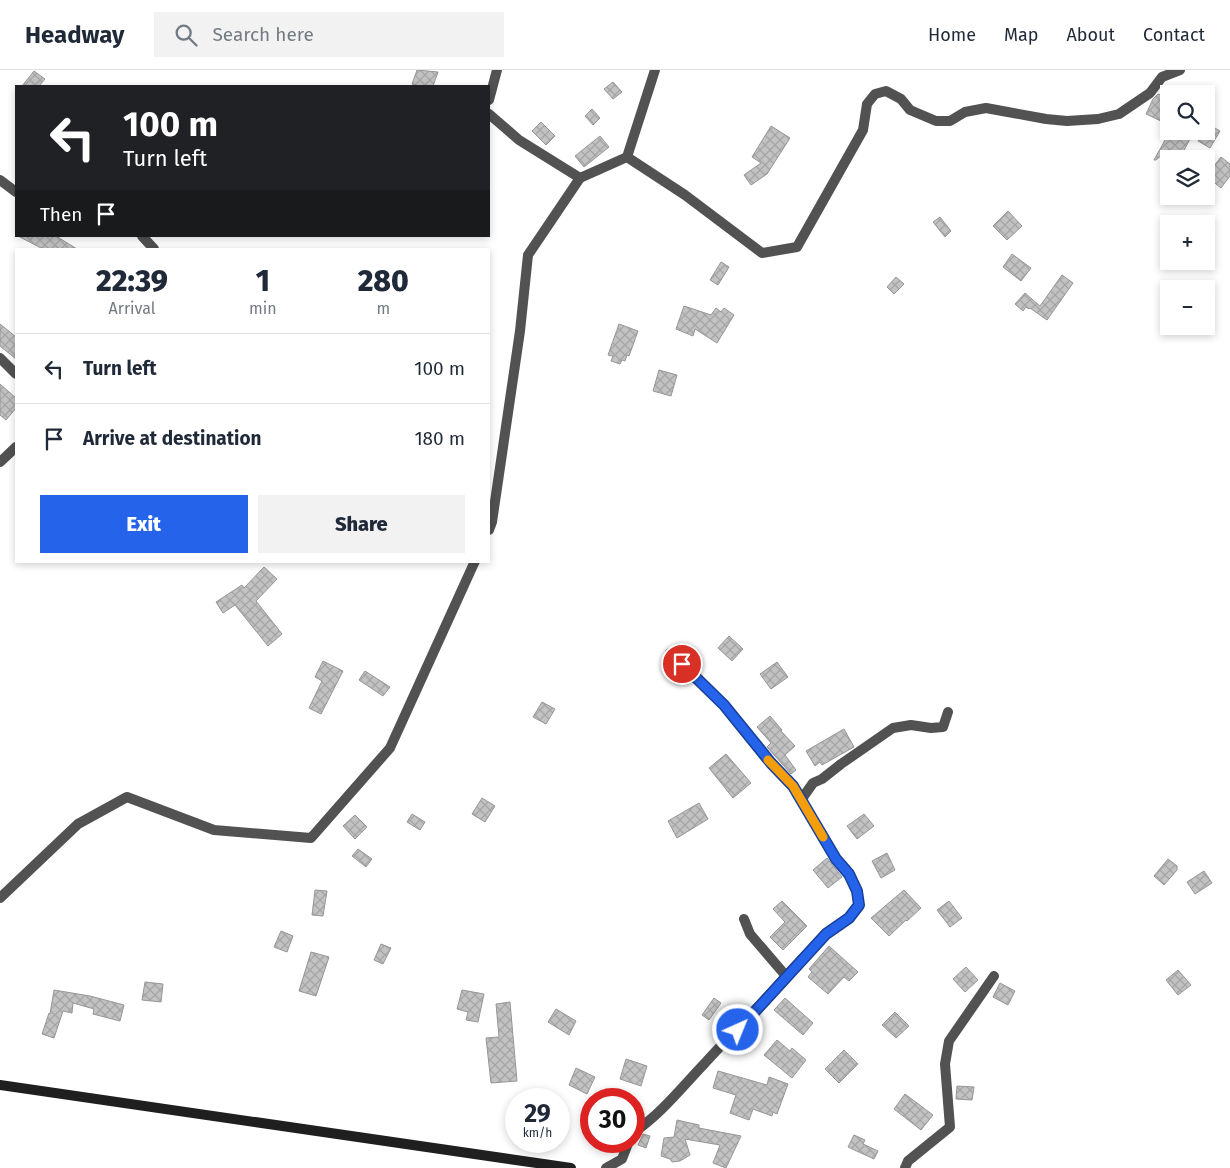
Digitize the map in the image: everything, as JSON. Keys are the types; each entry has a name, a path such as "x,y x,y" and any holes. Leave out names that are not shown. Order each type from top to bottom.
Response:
{"main road":[{"path":"0,1085 571,1168"}],"street":[{"path":"490,96 497,70"},
{"path":"490,527 520,331 528,255 580,178 627,157 655,70"},
{"path":"627,157 685,195 762,253 797,247 863,130 867,104 875,94 886,91 901,99 910,110 936,121 950,121 965,112 986,108 1046,119 1066,121 1098,120 1127,110 1150,93 1162,78 1180,70"},
{"path":"490,115 519,140 580,178"},
{"path":"0,180 15,191"},
{"path":"143,237 153,248"},
{"path":"0,358 15,373"},
{"path":"0,462 15,448"},
{"path":"0,898 78,824 127,796 214,830 311,838 390,748 473,563"},
{"path":"645,1124 762,1005 786,976 826,934 849,918 859,905 857,891 849,874 836,859 793,786 771,763 724,705 670,652"},
{"path":"800,800 813,783 822,779 893,728 911,726 943,727 948,712"},
{"path":"744,919 750,934 786,976"},
{"path":"905,1168 908,1161 950,1127 945,1064 949,1041 994,976"},
{"path":"606,1168 622,1159 624,1153"}],"building":[{"path":"417,70 438,72 433,85 412,84"},
{"path":"34,71 45,79 40,85 23,85"},
{"path":"613,82 622,92 613,99 604,89"},
{"path":"1158,94 1160,95 1160,121 1146,114 1153,99"},
{"path":"592,109 600,118 593,125 585,116"},
{"path":"541,122 555,136 546,145 532,131"},
{"path":"771,126 790,138 767,174 751,185 744,175 761,163 752,157"},
{"path":"1215,128 1220,131 1215,140"},
{"path":"600,136 609,147 584,167 575,156"},
{"path":"1165,140 1189,140 1184,150 1160,150 1160,157 1154,160"},
{"path":"1199,140 1215,140 1210,148"},
{"path":"1221,157 1230,164 1230,176 1221,188 1215,183 1215,165"},
{"path":"1008,211 1022,226 1007,240 993,226"},
{"path":"940,217 951,231 945,237 933,222"},
{"path":"20,237 58,237 75,248 41,248"},
{"path":"1012,254 1031,268 1021,281 1003,267"},
{"path":"721,262 729,267 718,285 710,280"},
{"path":"1062,275 1073,283 1047,320 1030,308 1026,307 1023,311 1015,304 1025,293 1040,306"},
{"path":"896,277 904,284 894,294 887,287"},
{"path":"684,306 711,315 716,308 721,312 724,308 734,315 717,343 695,329 693,336 676,329"},
{"path":"0,324 15,336 15,358 0,346"},
{"path":"619,324 638,331 629,356 627,355 625,361 622,360 620,364 611,361 613,356 608,355"},
{"path":"659,370 677,375 671,396 653,391"},
{"path":"0,384 15,397 15,409 6,420 0,415"},
{"path":"264,567 277,579 256,601 282,634 268,646 235,605 223,613 216,602 242,585 244,588"},
{"path":"729,636 743,649 732,661 718,648"},
{"path":"323,661 343,671 321,714 309,708 322,681 315,677"},
{"path":"777,662 788,677 771,689 760,674"},
{"path":"365,671 390,687 383,696 359,680"},
{"path":"542,702 555,709 546,724 533,717"},
{"path":"770,716 795,746 785,755 796,770 791,774 767,747 771,743 757,727"},
{"path":"844,729 854,747 822,765 820,762 815,766 806,751"},
{"path":"726,754 751,783 733,798 709,768"},
{"path":"482,798 495,806 485,822 472,814"},
{"path":"699,803 708,819 677,838 668,821"},
{"path":"412,814 425,822 420,830 407,822"},
{"path":"864,814 874,826 857,839 847,826"},
{"path":"355,815 367,827 355,839 343,826"},
{"path":"358,849 372,859 366,867 352,856"},
{"path":"887,853 895,870 881,878 872,861"},
{"path":"827,858 842,877 828,888 813,870"},
{"path":"1168,859 1177,866 1177,870 1164,885 1154,876"},
{"path":"1204,871 1212,883 1195,894 1187,882"},
{"path":"315,890 327,891 323,916 312,915"},
{"path":"904,890 921,908 889,936 871,918"},
{"path":"782,901 807,926 783,950 770,937 785,922 773,909"},
{"path":"949,901 962,918 950,927 937,910"},
{"path":"281,931 293,936 287,952 274,947"},
{"path":"381,944 391,948 383,964 374,960"},
{"path":"829,946 858,972 849,981 844,977 828,994 808,977 812,972 809,969"},
{"path":"311,952 329,957 316,996 299,991"},
{"path":"966,967 978,980 965,992 953,979"},
{"path":"1178,970 1191,985 1178,995 1166,980"},
{"path":"145,982 163,984 161,1002 142,1000"},
{"path":"1000,983 1015,991 1008,1005 993,997"},
{"path":"54,990 90,996 124,1005 120,1021 93,1014 94,1009 73,1003 72,1013 63,1011 54,1038 42,1034 50,1014"},
{"path":"462,990 484,994 478,1022 466,1020 468,1012 457,1009"},
{"path":"714,998 721,1003 709,1020 702,1015"},
{"path":"785,998 813,1023 803,1035 774,1010"},
{"path":"510,1002 517,1081 491,1083 486,1038 499,1037 496,1004"},
{"path":"556,1009 576,1021 569,1035 548,1022"},
{"path":"895,1012 909,1026 896,1038 882,1025"},
{"path":"777,1040 790,1051 792,1048 806,1060 792,1078 764,1055"},
{"path":"844,1050 858,1064 839,1083 825,1069"},
{"path":"626,1059 647,1066 641,1086 620,1079"},
{"path":"576,1068 595,1077 590,1088 580,1088 580,1090 569,1085"},
{"path":"718,1071 767,1085 769,1077 788,1084 777,1114 773,1112 772,1116 753,1109 749,1120 730,1113 736,1095 713,1088"},
{"path":"957,1086 974,1087 972,1100 956,1099"},
{"path":"905,1094 933,1115 921,1130 894,1109"},
{"path":"677,1120 699,1125 699,1128 741,1136 726,1168 713,1163 720,1145 685,1139 690,1155 680,1161 672,1162 670,1159 661,1156 664,1138 674,1137"},
{"path":"645,1135 650,1136 645,1148"},
{"path":"854,1135 865,1140 863,1144 878,1151 874,1159 848,1147"}],"slow traffic":[{"path":"768,760 793,786 823,837"}],"route":[{"path":"682,664 724,705 771,763 793,786 836,859 849,874 857,891 859,905 849,918 826,934 738,1030"}]}
